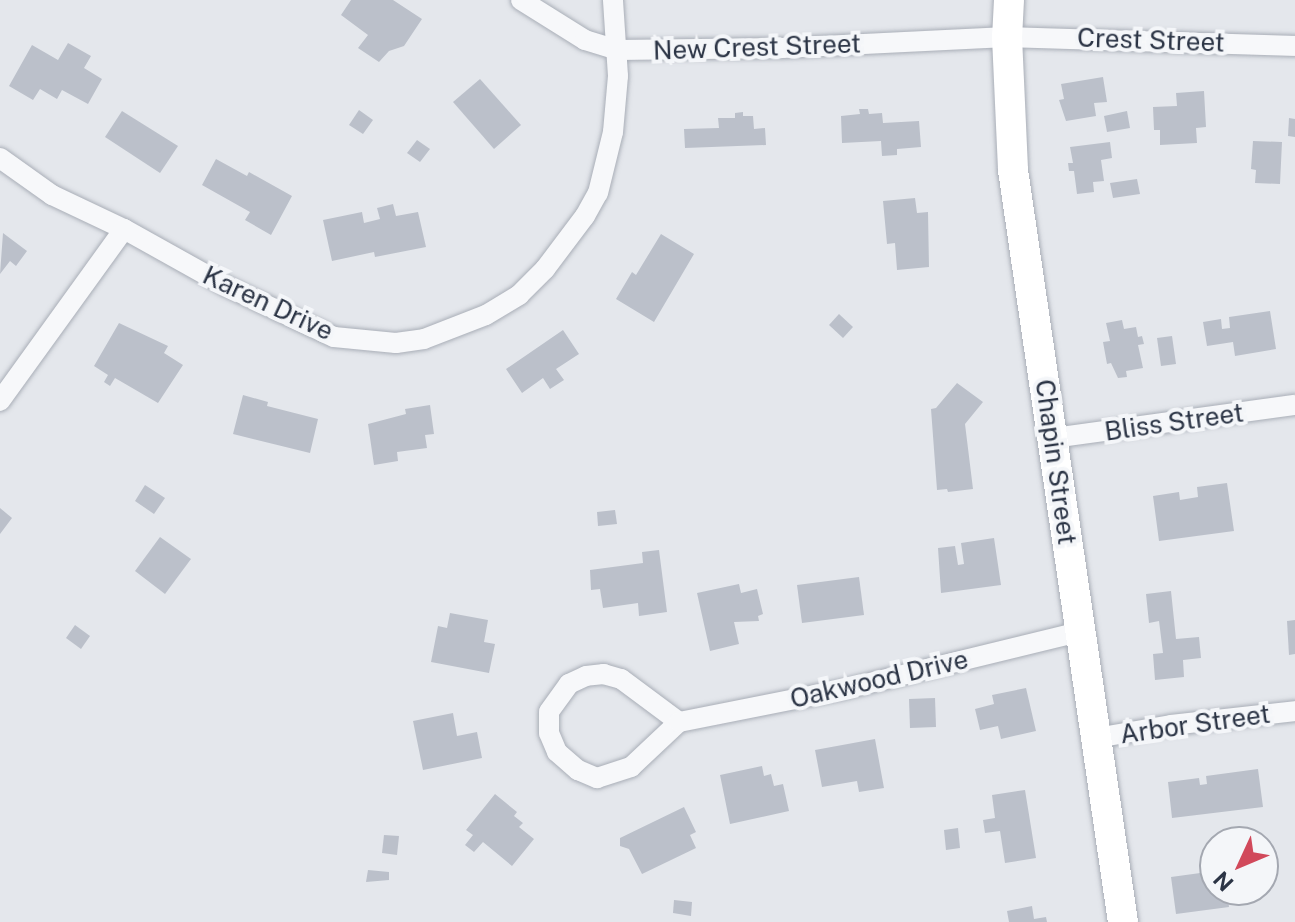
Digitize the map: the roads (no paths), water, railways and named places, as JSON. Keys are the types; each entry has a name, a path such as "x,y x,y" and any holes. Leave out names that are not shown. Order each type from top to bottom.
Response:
{"main road":[{"name":"Chapin Street","path":"1009,0 1007,37 1013,170 1123,922"}],"street":[{"name":"New Crest Street","path":"521,0 585,40 617,50 782,48 1007,37"},
{"name":"Karen Drive","path":"0,158 52,195 124,229 226,286 334,337 396,343 424,339 456,328 519,295 545,269 585,216 598,193 613,132 617,50 613,0"},
{"name":"Crest Street","path":"1007,37 1295,46"},
{"path":"0,401 124,229"},
{"name":"Bliss Street","path":"1053,438 1295,405"},
{"name":"Oakwood Drive","path":"679,722 841,690 1079,632"},
{"path":"604,674 621,679 679,722 631,767 597,778 578,770 557,752 549,733 549,712 558,694 569,684 586,676 604,674"},
{"name":"Arbor Street","path":"1096,738 1171,725 1295,711"}]}
